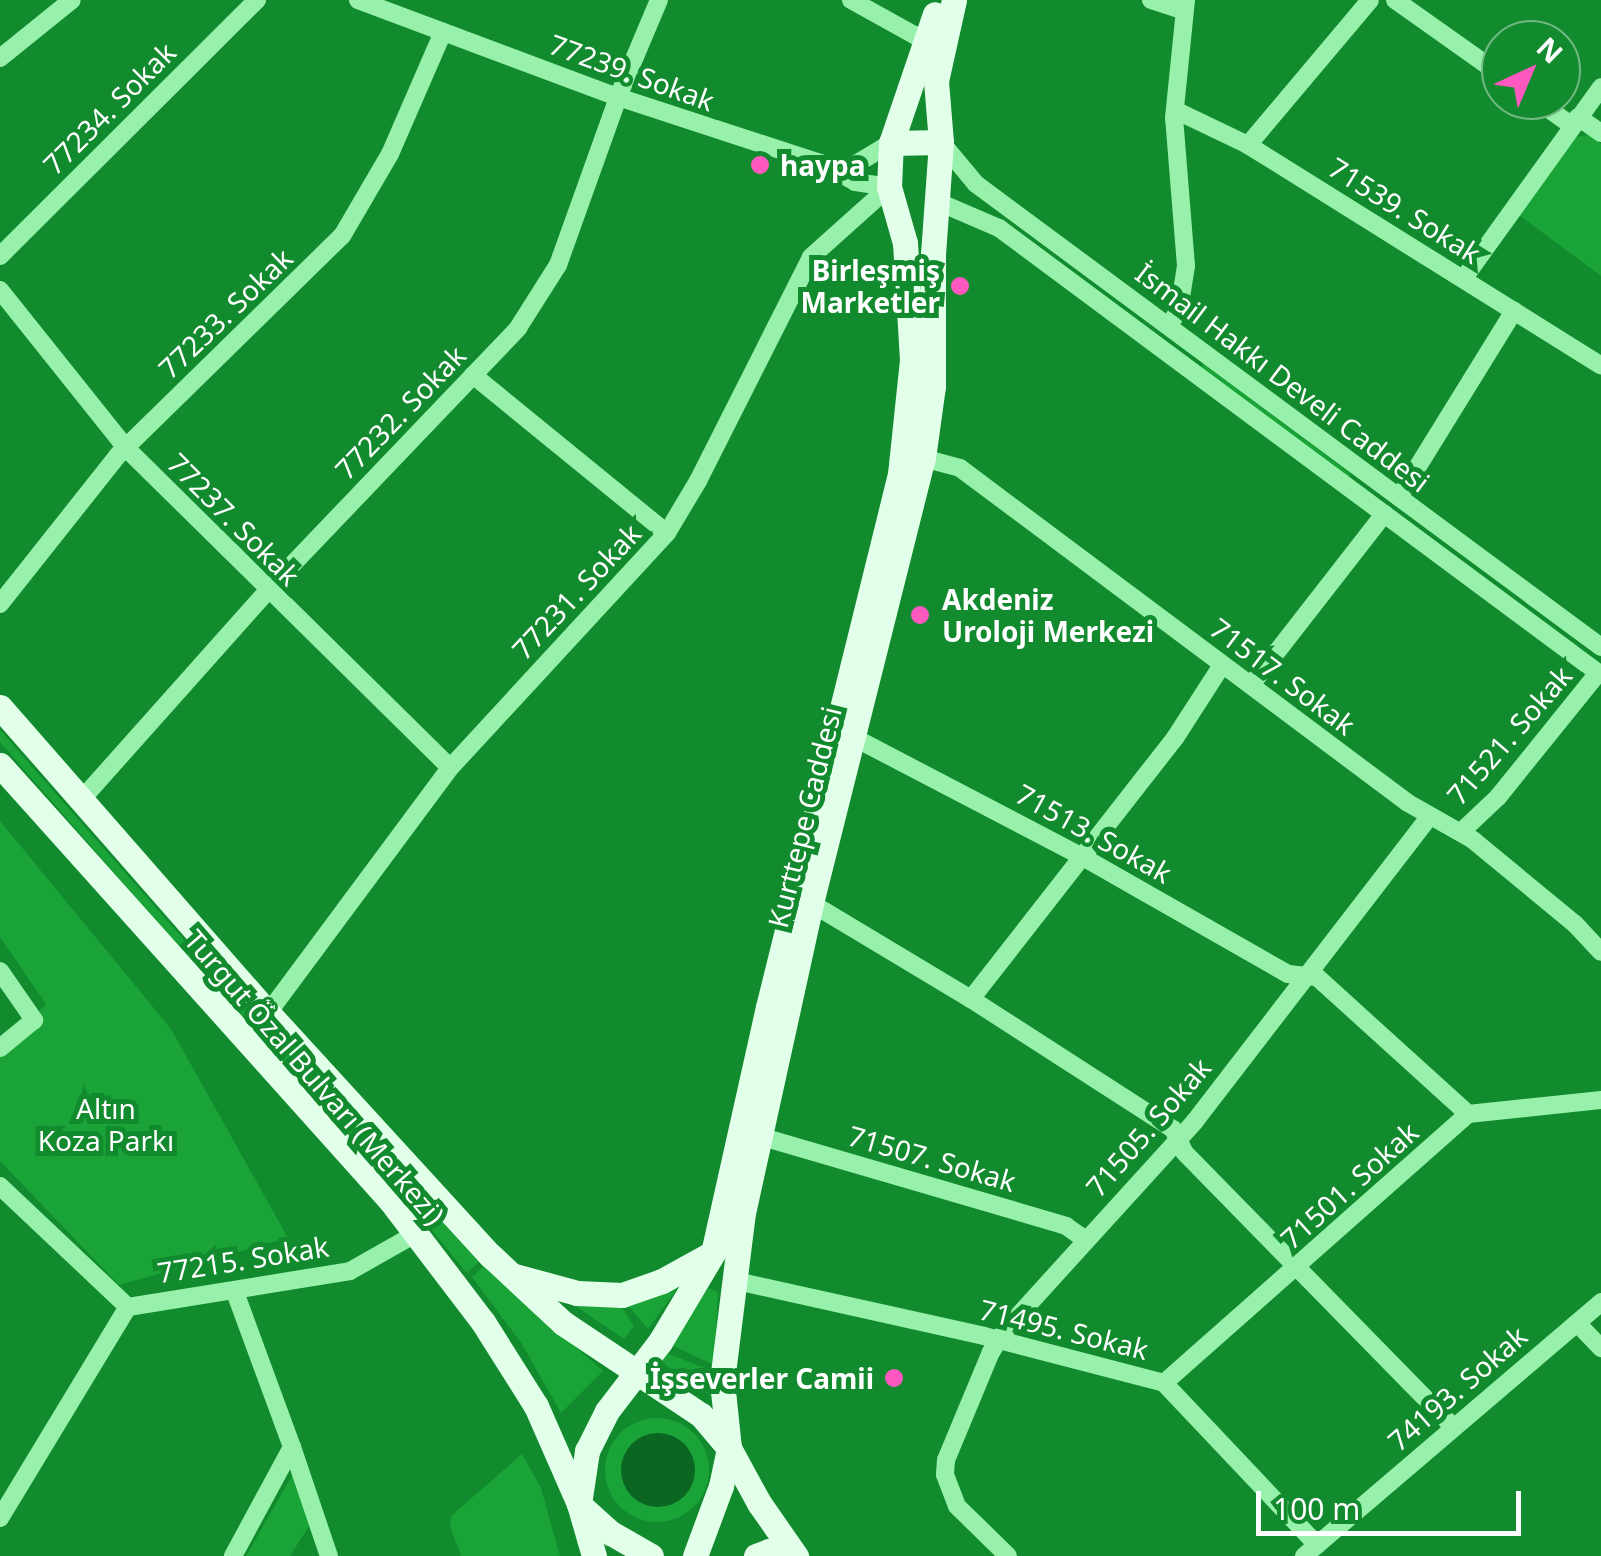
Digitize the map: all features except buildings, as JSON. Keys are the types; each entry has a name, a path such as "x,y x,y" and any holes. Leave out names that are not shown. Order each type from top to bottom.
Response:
{"main road":[{"path":"939,0 891,142 941,142 936,81 954,0"},
{"name":"Kurttepe Caddesi","path":"579,1504 587,1451 608,1411 696,1287 713,1253 768,1008 900,474 911,334 904,243 890,187 891,142"},
{"name":"Kurttepe Caddesi","path":"730,1448 722,1381 732,1280 760,1136 812,904 923,458 932,386 941,142"},
{"path":"890,187 936,201"},
{"name":"Turgut Özal Bulvarı (Merkezi)","path":"0,707 268,1014 510,1274 563,1323 700,1415 730,1448"},
{"name":"Turgut Özal Bulvarı (Merkezi)","path":"0,765 390,1200 484,1322 528,1392 579,1504 594,1556"},
{"path":"510,1274 577,1293 622,1295 662,1281 713,1253"},
{"path":"696,1556 730,1448"},
{"path":"730,1448 759,1503 796,1556"},
{"path":"579,1504 611,1533 651,1556"},
{"path":"756,1556 769,1552 782,1556"}],"street":[{"path":"0,58 72,0"},
{"name":"77234. Sokak","path":"0,256 257,0"},
{"name":"77239. Sokak","path":"358,0 618,97 820,163 855,182 890,187"},
{"name":"77232. Sokak","path":"82,799 266,591 518,328 558,265 618,97 660,0"},
{"path":"851,0 916,36 929,34"},
{"path":"1152,0 1184,5 1175,110 1186,266 1179,310 1169,325"},
{"path":"1248,145 1370,0"},
{"path":"1395,0 1481,62"},
{"name":"77233. Sokak","path":"0,604 126,448 342,236 390,154 443,32"},
{"path":"1464,278 1601,87"},
{"name":"71539. Sokak","path":"1175,110 1248,145 1601,366"},
{"path":"1574,121 1601,133"},
{"path":"820,163 851,167 891,142"},
{"name":"İsmail Hakkı Develi Caddesi","path":"941,142 976,184 1601,647"},
{"name":"77231. Sokak","path":"268,1014 450,768 667,533 698,481 811,257 890,187"},
{"name":"İsmail Hakkı Develi Caddesi","path":"936,201 999,228 1600,674"},
{"name":"77237. Sokak","path":"0,290 126,448 266,591 450,768"},
{"path":"1398,497 1514,311"},
{"path":"473,375 667,533"},
{"name":"71517. Sokak","path":"923,458 960,468 1429,818 1461,832 1575,924 1601,952"},
{"path":"1251,685 1384,514"},
{"path":"971,999 1176,738 1222,664"},
{"name":"71521. Sokak","path":"1461,832 1498,797 1600,674"},
{"name":"71513. Sokak","path":"855,738 1080,856 1288,974 1316,978 1468,1114"},
{"name":"71505. Sokak","path":"1008,1556 963,1513 948,1489 946,1460 998,1342 1178,1139 1429,818"},
{"path":"812,904 971,999 1172,1129 1184,1152 1453,1427"},
{"path":"0,970 34,1020 0,1048"},
{"path":"1468,1114 1601,1100"},
{"name":"71501. Sokak","path":"1164,1383 1468,1114"},
{"name":"71507. Sokak","path":"760,1136 1066,1226 1086,1240"},
{"name":"77215. Sokak","path":"0,1186 128,1307 350,1270 414,1234"},
{"name":"71495. Sokak","path":"732,1280 1164,1383 1311,1550"},
{"path":"235,1292 329,1556"},
{"name":"74193. Sokak","path":"1311,1550 1601,1302"},
{"path":"0,1518 128,1307"},
{"path":"1577,1322 1601,1348"},
{"path":"233,1556 292,1447"}],"green space":[{"path":"1588,135 1601,144 1601,276 1519,215 1576,137"},
{"path":"1204,364 1351,474 1348,478 1201,367"},
{"path":"0,730 185,941 179,947 0,742"},
{"name":"Altın Koza Parkı","path":"0,821 171,1029 288,1238 119,1285 0,1161 0,1051 46,1004 0,937"},
{"path":"190,945 479,1262 467,1273 383,1171 183,950"},
{"path":"484,1266 603,1371 561,1413 522,1344 472,1277"},
{"path":"685,1278 648,1329 625,1302"},
{"path":"708,1288 718,1292 714,1365 671,1345"},
{"path":"561,1296 618,1302 634,1326 624,1339"},
{"path":"667,1353 714,1372 711,1396 660,1362"},
{"path":"657,1418 677,1422 700,1441 709,1470 705,1490 686,1513 657,1522 637,1518 614,1499 605,1470 609,1450 628,1427"},
{"path":"522,1454 541,1488 560,1556 461,1556 450,1526 451,1516"},
{"path":"293,1474 311,1523 290,1556 246,1556"}],"shaded area":[{"path":"658,1433 684,1444 695,1470 684,1496 658,1507 632,1496 621,1470 632,1444"}],"place":[{"name":"haypa","path":"760,165"},
{"name":"Birleşmiş Marketler","path":"960,286"},
{"name":"Akdeniz Uroloji Merkezi","path":"920,615"},
{"name":"İşseverler Camii","path":"894,1378"}]}
